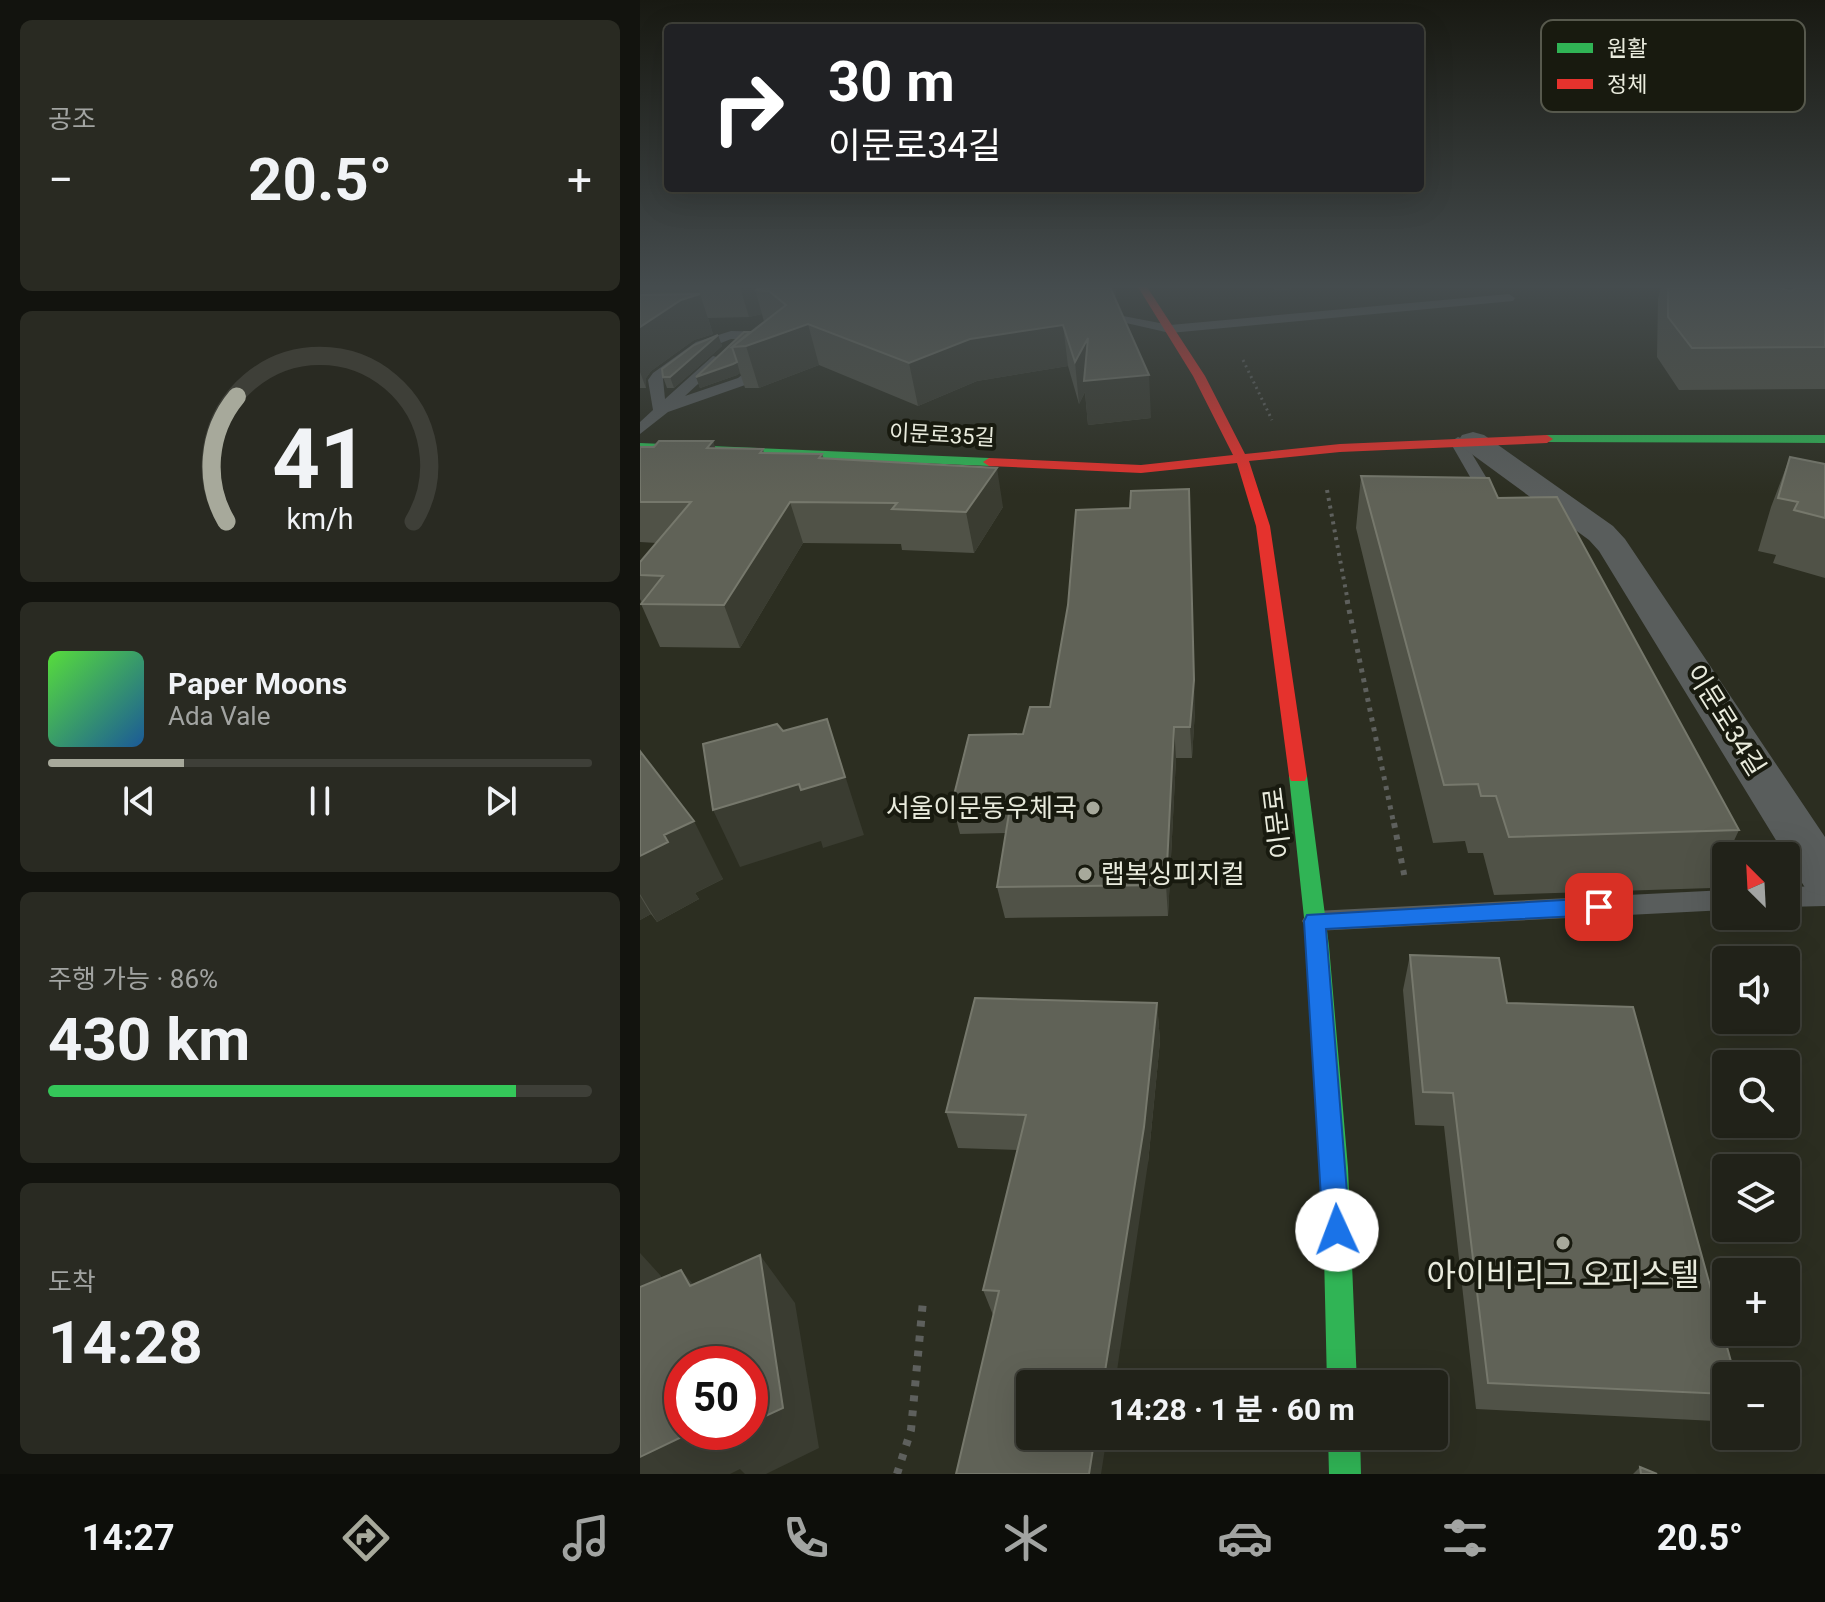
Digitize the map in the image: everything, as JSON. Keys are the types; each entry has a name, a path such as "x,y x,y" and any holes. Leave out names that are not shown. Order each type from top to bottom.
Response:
{"main road":[{"name":"이문로","path":"1187,356 1240,457 1263,526 1286,679 1315,921 1335,1168 1342,1370"},
{"name":"이문로35길","path":"640,447 1141,469 1340,448 1466,442 1825,439"},
{"path":"1344,1450 1345,1474"}],"street":[{"name":"이문로34길","path":"1466,442 1601,533 1626,562 1825,877"}],"lane":[{"path":"660,410 655,380 682,356"},
{"path":"640,430 723,356"},
{"path":"660,410 743,381 777,356"},
{"path":"1466,442 1481,482"},
{"path":"1800,897 1825,896"},
{"path":"1315,921 1712,901"}],"path":[{"path":"1332,485 1325,492 1406,884"},
{"path":"897,1474 911,1430 923,1301"}],"building":[{"path":"680,356 694,356 670,377 663,377 662,369"},
{"path":"719,356 735,356 737,362 696,377"},
{"path":"890,356 927,356 909,363"},
{"path":"1086,356 1140,356 1149,375 1084,381"},
{"path":"659,441 713,441 707,448 763,449 760,453 822,454 819,458 997,468 966,512 892,509 897,503 790,502 724,605 641,604 663,576 640,575 640,562 691,502 640,502 640,447 654,447"},
{"path":"1790,457 1825,464 1825,518 1794,510 1798,502 1778,498"},
{"path":"1361,476 1489,478 1498,498 1557,497 1739,830 1509,837 1496,796 1481,796 1478,784 1444,785"},
{"path":"1189,489 1194,680 1190,727 1174,727 1166,885 997,887 1011,801 952,803 969,735 1023,734 1030,707 1050,707 1068,605 1076,510 1130,508 1131,491"},
{"path":"827,719 845,777 801,790 799,784 713,810 703,744 777,724 783,731"},
{"path":"640,751 694,821 664,835 668,842 640,856"},
{"name":"아이비리그 오피스텔","path":"1410,955 1499,958 1507,1003 1633,1007 1712,1293 1712,1346 1727,1346 1731,1362 1712,1362 1712,1393 1488,1383 1453,1093 1423,1092"},
{"path":"975,998 1157,1003 1144,1127 1105,1370 1016,1370 1016,1450 1093,1450 1089,1474 956,1474 999,1291 983,1290 1026,1115 946,1112"},
{"path":"760,1255 783,1408 768,1415 768,1346 664,1346 664,1445 640,1457 640,1287 681,1270 690,1286"},
{"path":"1640,1467 1657,1474 1641,1474"}],"traffic: fast":[{"path":"1547,439 1825,439"},
{"path":"640,447 989,462"},
{"path":"1298,776 1318,946 1335,1168 1342,1370"},
{"path":"1344,1450 1345,1474"}],"traffic: jam":[{"path":"1186,356 1245,466 1263,526 1298,776"},
{"path":"989,462 1141,469 1340,448 1547,439"}],"place":[{"name":"서울이문동우체국","path":"1093,808"},
{"name":"랩복싱피지컬","path":"1085,874"},
{"name":"아이비리그 오피스텔","path":"1563,1243"}],"route":[{"path":"1337,1230 1335,1168 1315,921 1599,907"}]}
